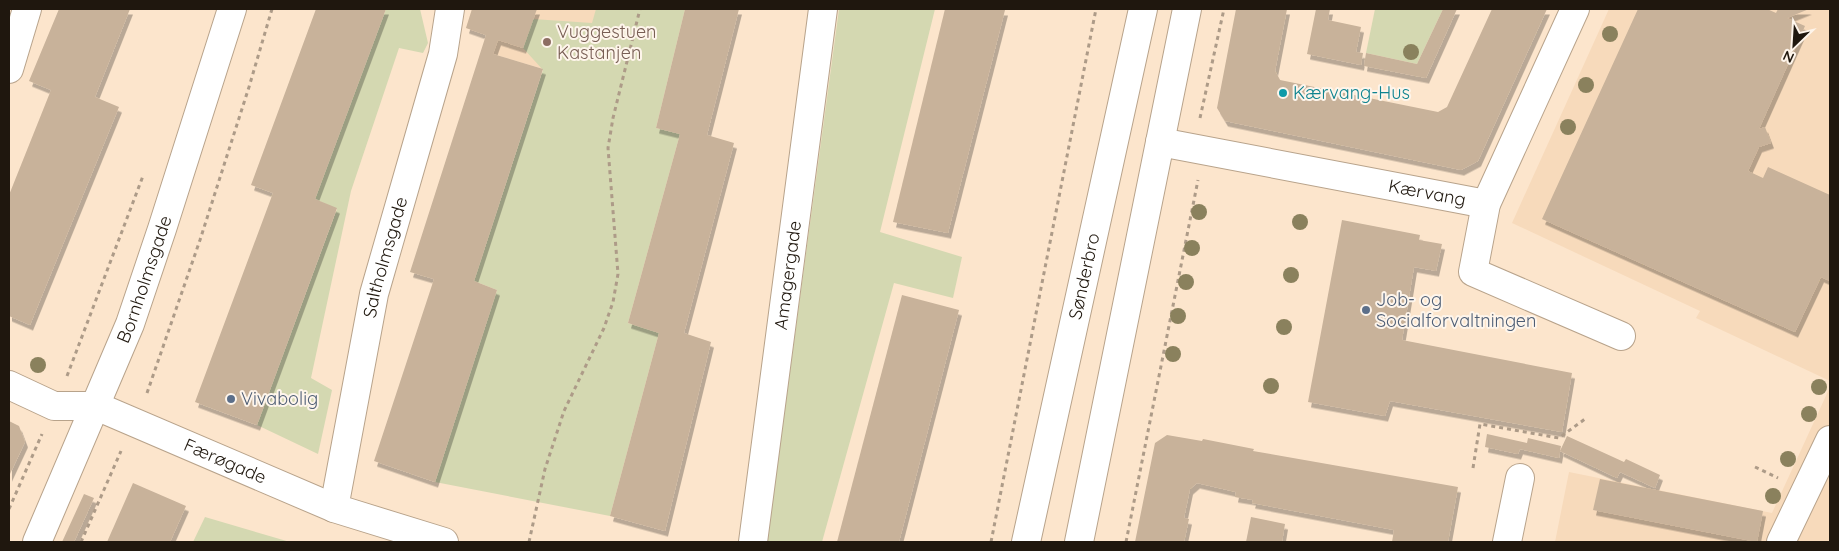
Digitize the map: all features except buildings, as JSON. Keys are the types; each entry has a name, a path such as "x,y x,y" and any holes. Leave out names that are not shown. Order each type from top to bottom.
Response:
{"street":[{"path":"9,69 27,9"},
{"name":"Bornholmsgade","path":"38,542 133,314 232,9"},
{"name":"Saltholmsgade","path":"334,508 374,294 443,54 450,9"},
{"name":"Amagergade","path":"753,542 823,9"},
{"name":"Sønderbro","path":"1026,542 1143,9"},
{"path":"1079,542 1187,9"},
{"name":"Kærvang","path":"1160,142 1486,204 1575,9"},
{"path":"1486,204 1473,272 1620,336"},
{"name":"Færøgade","path":"9,386 54,406 96,406 334,508 444,542"},
{"path":"1781,542 1830,440"},
{"path":"1507,542 1520,478"}],"path":[{"path":"81,542 148,392 200,240 272,9"},
{"path":"529,542 545,469 564,411 604,328 613,302 618,274 608,148 613,118 640,9"},
{"path":"991,542 1096,9"},
{"path":"68,372 146,168"},
{"path":"1126,542 1199,175"},
{"path":"1472,468 1480,424 1559,438 1585,419"},
{"path":"9,510 38,445"}],"shaded area":[{"name":"Vuggestuen Kastanjen","path":"472,9 618,9 543,69 493,54 486,35 466,28"},
{"path":"1609,9 1830,9 1830,381 1696,318 1700,311 1512,223"},
{"path":"1830,387 1830,542 1555,542 1569,472 1772,513"}],"green space":[{"path":"386,9 420,9 428,43 423,53 399,48 351,191 311,378 332,390 318,454 257,425 337,209 315,199"},
{"path":"596,9 685,9 656,128 680,134 628,323 659,333 610,516 435,482 497,290 474,281 543,70 523,48 533,19 592,23"},
{"path":"839,9 935,9 880,232 962,257 953,298 894,283 822,542 767,542"},
{"path":"1375,9 1443,9 1417,64 1366,53"},
{"path":"205,517 290,542 193,542"}],"place":[{"name":"Vuggestuen Kastanjen","path":"547,42"},
{"name":"Kærvang-Hus","path":"1283,93"},
{"name":"Job- og Socialforvaltningen","path":"1366,310"},
{"name":"Vivabolig","path":"231,399"}]}
